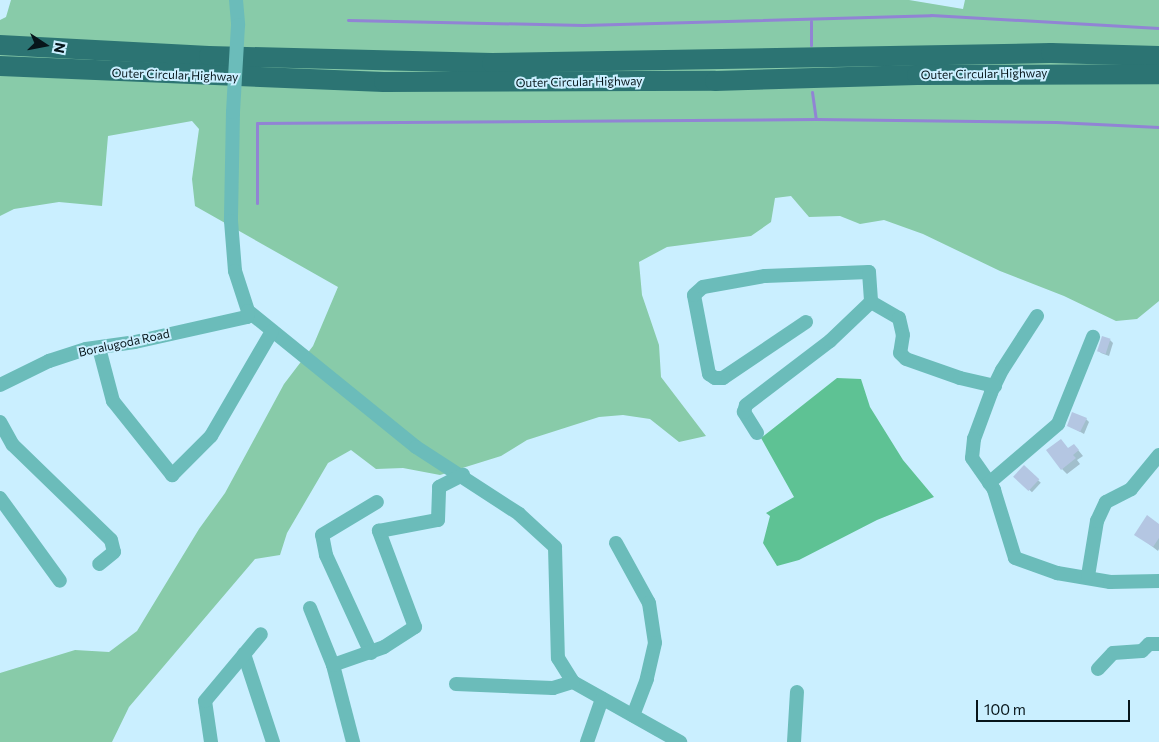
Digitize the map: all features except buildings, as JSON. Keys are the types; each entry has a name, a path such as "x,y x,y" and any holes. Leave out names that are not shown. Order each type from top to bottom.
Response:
{"highway":[{"name":"Outer Circular Highway","path":"0,45 209,56 492,63 1051,53 1159,56"},
{"name":"Outer Circular Highway","path":"0,66 403,82 1159,74"}],"street":[{"path":"236,0 238,25 233,112 231,221 235,271 248,311 416,447 519,514 555,547 558,658 573,682 680,742"},
{"path":"806,322 723,378 715,378 709,374 694,295 703,287 764,276 862,270 869,272 871,302"},
{"path":"871,302 899,318 903,335 900,353 906,359 960,378 995,386"},
{"path":"757,433 744,412 746,405 830,341 871,302"},
{"name":"Boralugoda Road","path":"0,385 49,361 98,348 247,317 248,311"},
{"path":"1037,316 995,386 974,439 972,458 989,483 1015,558 1057,573 1088,576 1110,582 1159,581"},
{"path":"98,348 113,402 172,475 211,436 272,331"},
{"path":"989,483 1058,424 1093,337"},
{"path":"0,422 14,445 111,540 114,552 99,564"},
{"path":"1088,576 1097,521 1106,502 1131,489 1159,455"},
{"path":"333,666 370,653 415,627 378,532 438,520 439,488 463,476"},
{"path":"0,498 60,581"},
{"path":"370,653 326,556 322,535 377,502"},
{"path":"616,544 649,603 655,644 647,679 633,715"},
{"path":"310,608 333,666 353,742"},
{"path":"211,742 204,701 261,634"},
{"path":"1098,669 1113,653 1142,651 1150,644 1159,644"},
{"path":"244,654 273,742"},
{"path":"456,684 553,688 573,682"},
{"path":"794,742 797,692"},
{"path":"587,742 602,699"}],"green space":[{"path":"11,0 909,0 963,9 965,0 1159,0 1159,301 1137,319 1116,321 1064,296 1000,271 923,234 884,220 860,224 840,216 809,217 791,196 775,198 771,222 751,236 667,247 639,262 642,295 659,345 661,377 706,436 679,442 650,419 623,415 599,417 527,440 501,456 440,475 403,468 376,469 351,450 328,463 287,533 280,555 255,559 129,707 112,742 0,742 0,673 75,650 109,652 137,631 199,529 225,493 284,384 313,346 338,287 195,206 192,179 199,129 192,121 108,136 102,206 59,202 14,209 0,216 0,20 6,17"},
{"path":"837,378 861,379 870,407 903,460 934,497 877,520 799,560 777,566 763,543 770,516 766,513 794,497 761,438"}],"waterway":[{"path":"348,20 583,25 931,15 1159,28"},
{"path":"811,21 811,45"},
{"path":"812,92 816,119"},
{"path":"257,203 257,123 816,119 1056,122 1159,127"}]}
